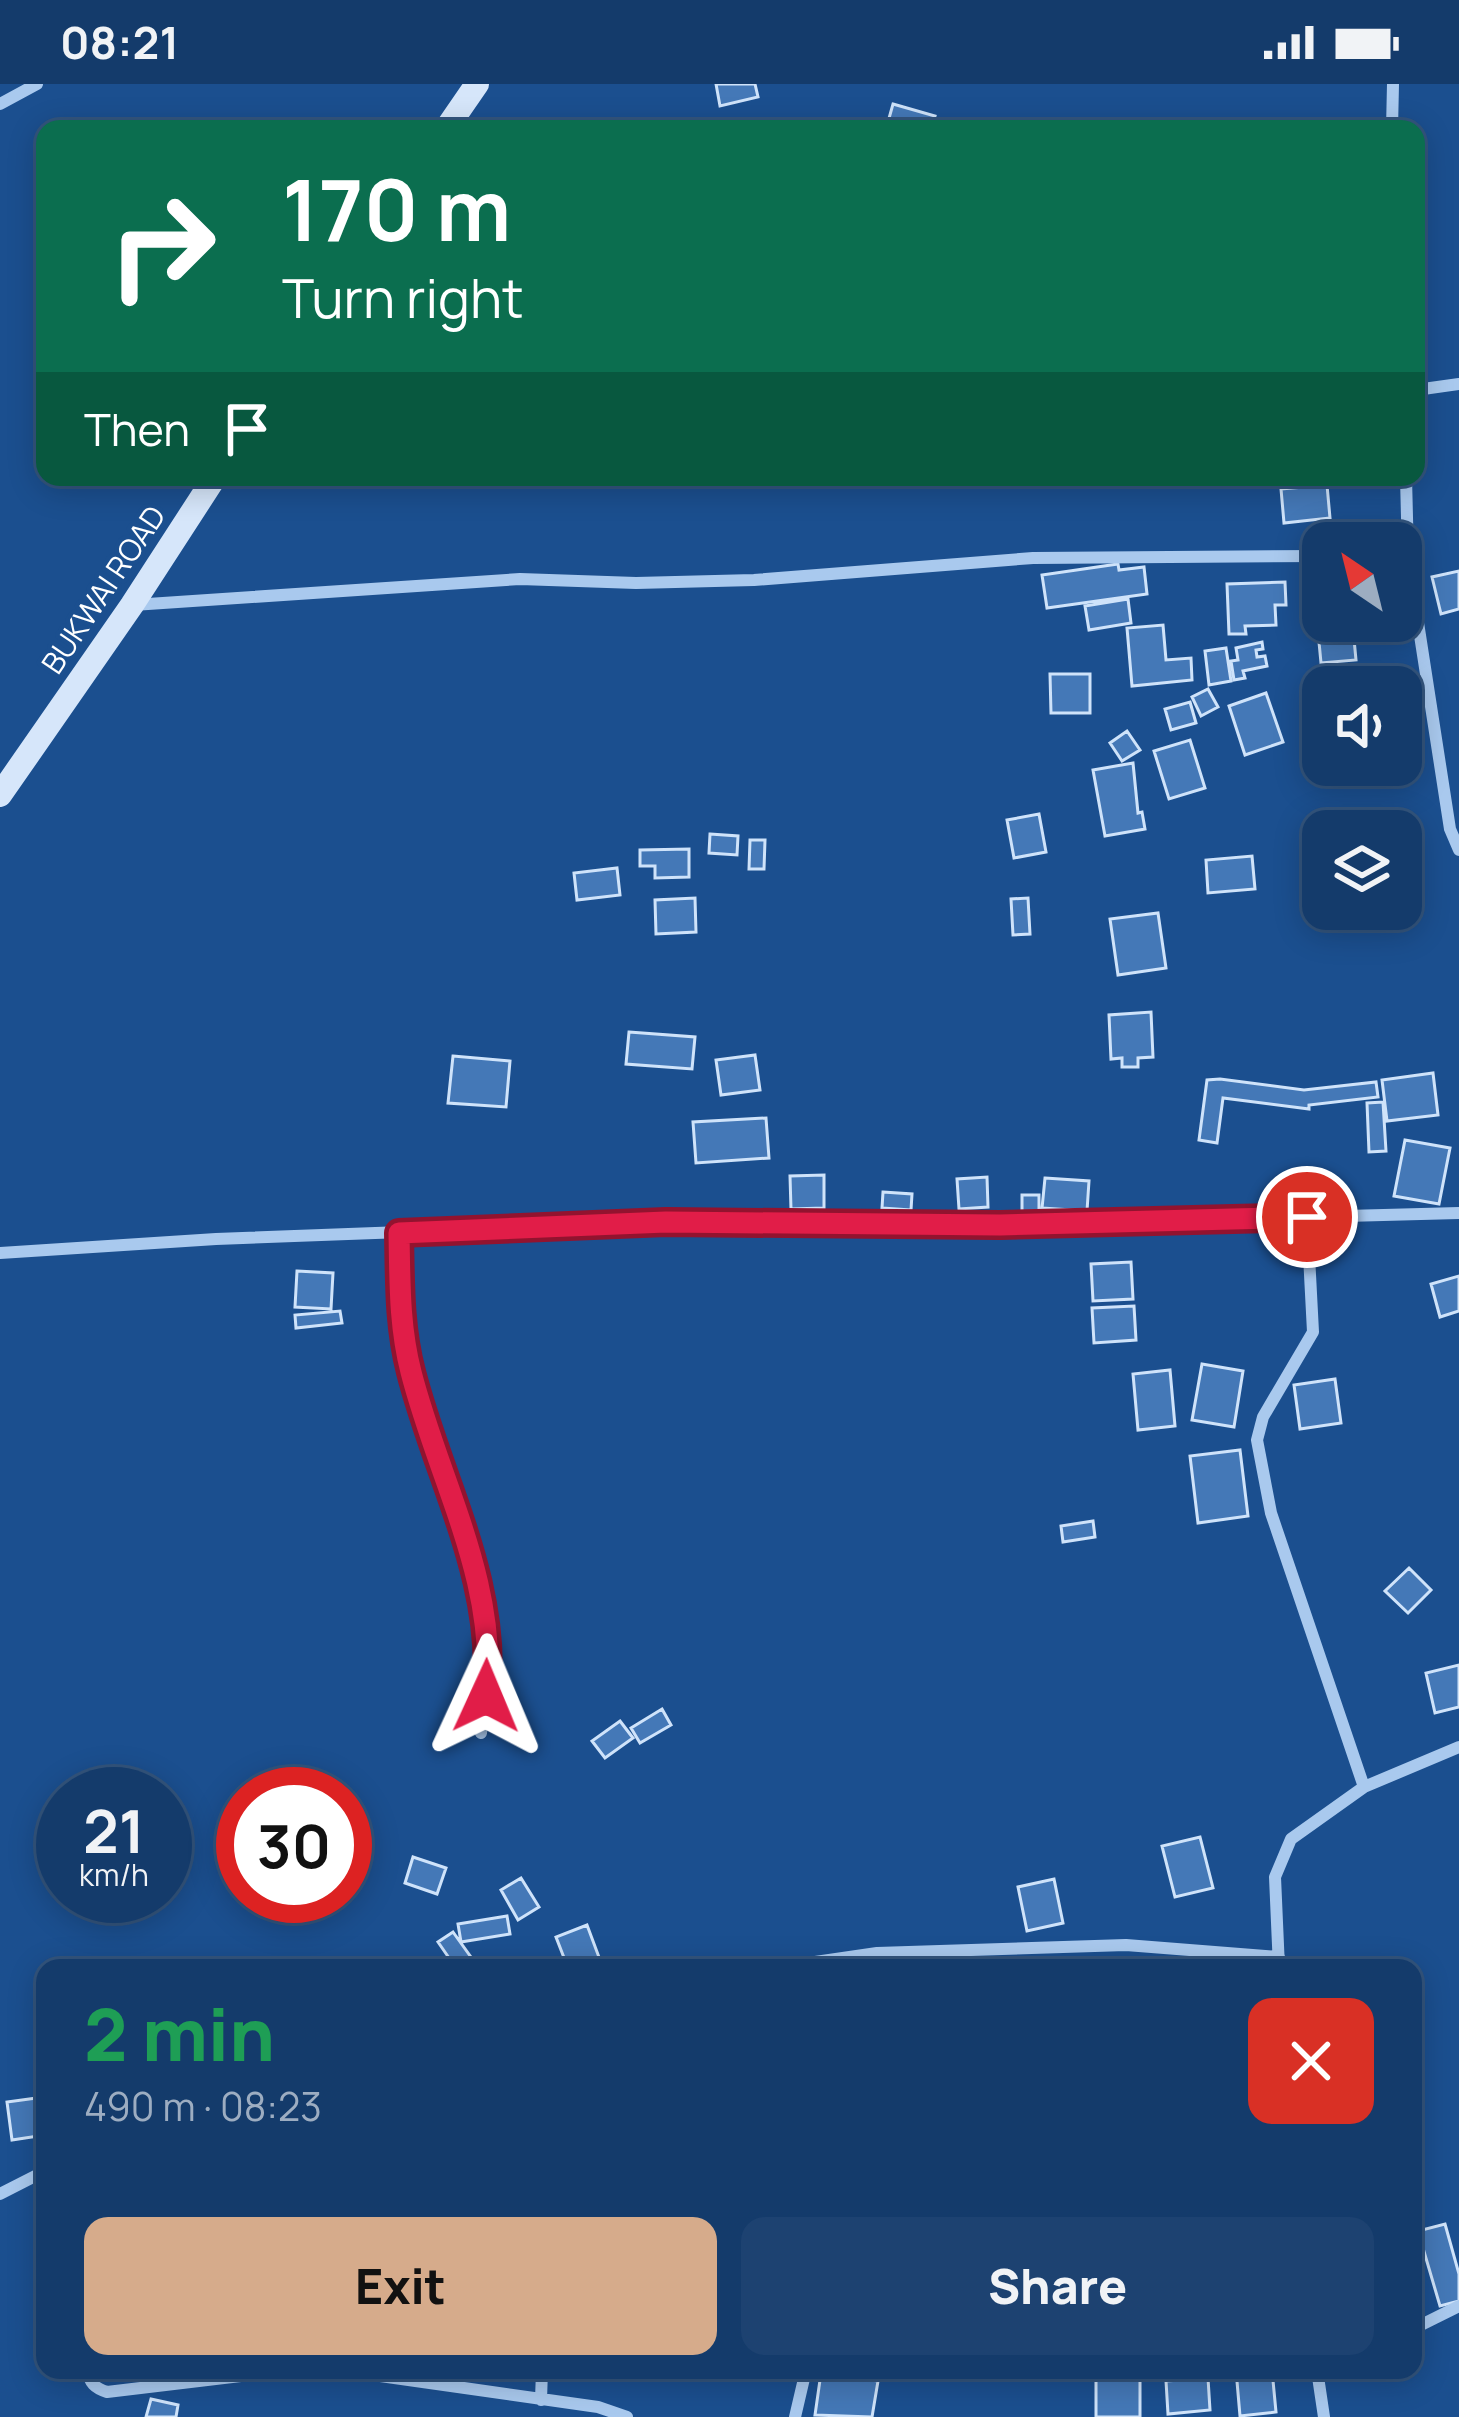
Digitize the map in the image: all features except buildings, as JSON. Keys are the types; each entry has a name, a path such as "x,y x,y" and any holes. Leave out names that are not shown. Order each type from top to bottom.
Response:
{"street":[{"path":"0,104 37,84"},
{"path":"452,120 477,84"},
{"path":"1392,120 1393,84"},
{"path":"1425,389 1459,384"},
{"name":"BUKWAI ROAD","path":"0,795 209,486"},
{"path":"1405,522 1406,486"},
{"path":"132,605 472,580 754,580 1034,558 1302,556"},
{"path":"1419,642 1450,829 1459,850"},
{"path":"0,1253 666,1222 1000,1225 1459,1213"},
{"path":"1307,1217 1313,1332 1263,1417 1257,1440 1271,1513 1364,1787"},
{"path":"399,1233 402,1331 412,1376 453,1496 482,1602 490,1659 481,1733"},
{"path":"1279,1959 1275,1877 1291,1839 1364,1787 1459,1747"},
{"path":"908,1959 1126,1945 1252,1959"},
{"path":"0,2194 36,2175"},
{"path":"1422,2324 1459,2306"},
{"path":"92,2379 97,2389 107,2392 218,2379"},
{"path":"400,2379 598,2408 627,2417"},
{"path":"541,2400 542,2379"},
{"path":"795,2417 804,2379"},
{"path":"1320,2379 1324,2417"}],"route":[{"path":"486,1696 490,1659 482,1602 402,1331 399,1233 666,1222 1000,1225 1307,1217"}]}
